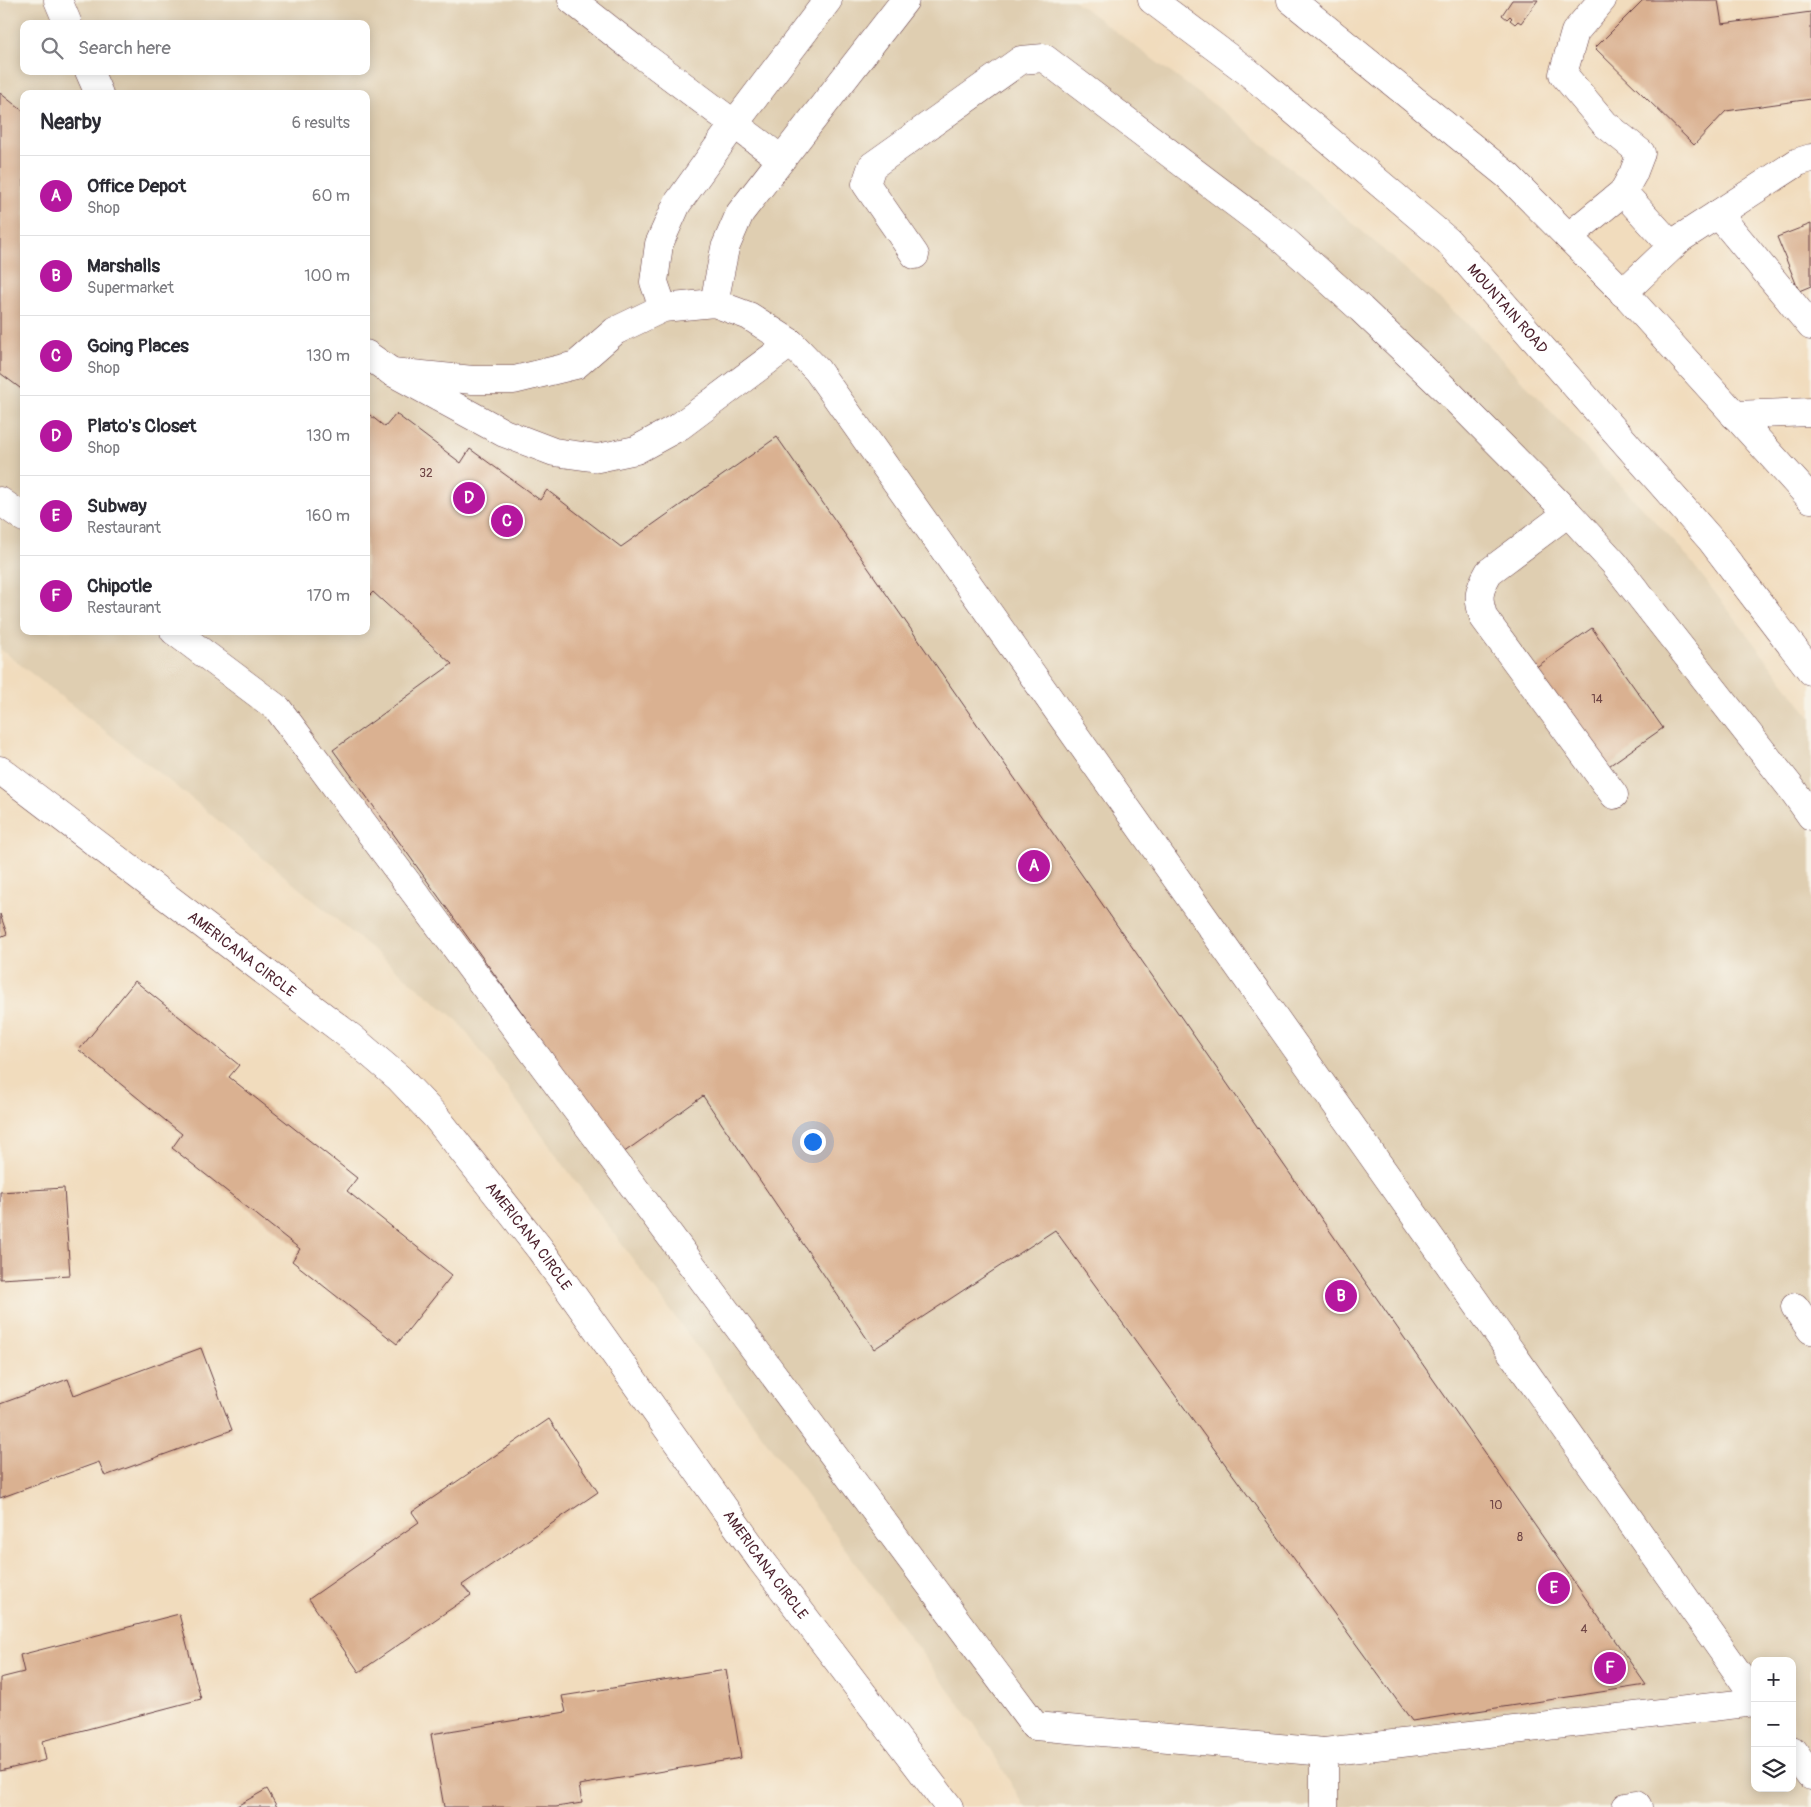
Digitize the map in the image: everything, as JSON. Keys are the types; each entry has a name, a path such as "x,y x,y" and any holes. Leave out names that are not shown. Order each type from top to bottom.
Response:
{"main road":[{"path":"58,0 66,20"},
{"path":"572,0 781,159"},
{"path":"663,308 654,282 659,244 678,204 735,123 828,0"},
{"path":"714,303 725,248 740,214 905,0"},
{"name":"MOUNTAIN ROAD","path":"1152,0 1248,72 1448,242 1711,540 1811,671"},
{"path":"1291,0 1508,176 1623,293 1811,499"},
{"path":"1568,237 1623,192 1633,174 1641,153 1605,124 1563,74 1576,32 1602,0"},
{"path":"915,255 866,184 872,166 1021,60 1044,58 1284,240 1361,308 1451,394 1568,513 1614,563 1792,789 1811,816"},
{"path":"91,75 97,90"},
{"path":"1623,293 1681,238 1798,162 1811,158"},
{"path":"1623,192 1672,246"},
{"path":"1718,214 1811,326"},
{"path":"392,372 473,380 514,380 576,365 615,331 663,308 714,303 749,316 791,343 822,378 1751,1691"},
{"path":"370,357 392,372 504,433 554,452 598,458 636,450 680,426 791,343"},
{"path":"1734,415 1811,412"},
{"path":"0,501 20,515"},
{"path":"1568,513 1489,572 1481,586 1479,602 1484,618 1614,795"},
{"path":"179,635 278,709 1035,1726 1324,1752 1751,1702"},
{"name":"AMERICANA CIRCLE","path":"0,770 352,1038 399,1078 436,1117 540,1249 761,1560 948,1807"},
{"path":"1795,1307 1811,1330"},
{"path":"1324,1752 1324,1807"},
{"path":"1796,1755 1811,1776"},
{"path":"1626,1807 1637,1805 1638,1807"}],"shaded area":[{"path":"0,0 1073,0 1240,124 1469,325 1683,551 1811,718 1811,1807 1025,1807 984,1738 458,1021 191,798 0,649"}],"building":[{"path":"1512,0 1538,0 1521,23 1518,21 1515,24 1510,20 1512,18 1510,16 1507,19 1502,15"},
{"path":"1643,0 1718,0 1722,24 1811,12 1811,99 1726,111 1694,145 1595,48"},
{"path":"0,93 20,109 20,388 0,373"},
{"path":"1811,224 1811,286 1799,291 1777,237"},
{"path":"396,414 461,463 470,449 540,500 547,490 621,547 777,437 1646,1685 1412,1721 1055,1230 874,1349 703,1096 623,1153 333,750 452,664 373,592 370,595 370,415 385,427"},
{"path":"1592,628 1663,728 1603,770 1532,670"},
{"path":"0,914 7,934 0,937"},
{"path":"135,981 239,1065 229,1077 357,1178 347,1191 452,1275 397,1344 292,1261 300,1249 172,1148 182,1134 79,1050"},
{"path":"64,1188 70,1275 0,1279 0,1192"},
{"path":"201,1348 232,1430 105,1476 99,1462 0,1498 0,1404 68,1379 74,1395"},
{"path":"549,1419 598,1492 462,1585 471,1595 359,1672 309,1599 419,1522 412,1512"},
{"path":"179,1614 201,1699 42,1741 46,1760 0,1771 0,1678 24,1672 20,1655"},
{"path":"726,1670 741,1758 579,1785 582,1803 556,1807 444,1807 431,1734 566,1712 562,1696"},
{"path":"267,1789 277,1807 235,1807"}],"place":[{"name":"Plato's Closet","path":"469,498"},
{"name":"Going Places","path":"507,521"},
{"name":"Office Depot","path":"1034,866"},
{"name":"Marshalls","path":"1341,1296"},
{"name":"Subway","path":"1554,1588"},
{"name":"Chipotle","path":"1610,1668"}]}
